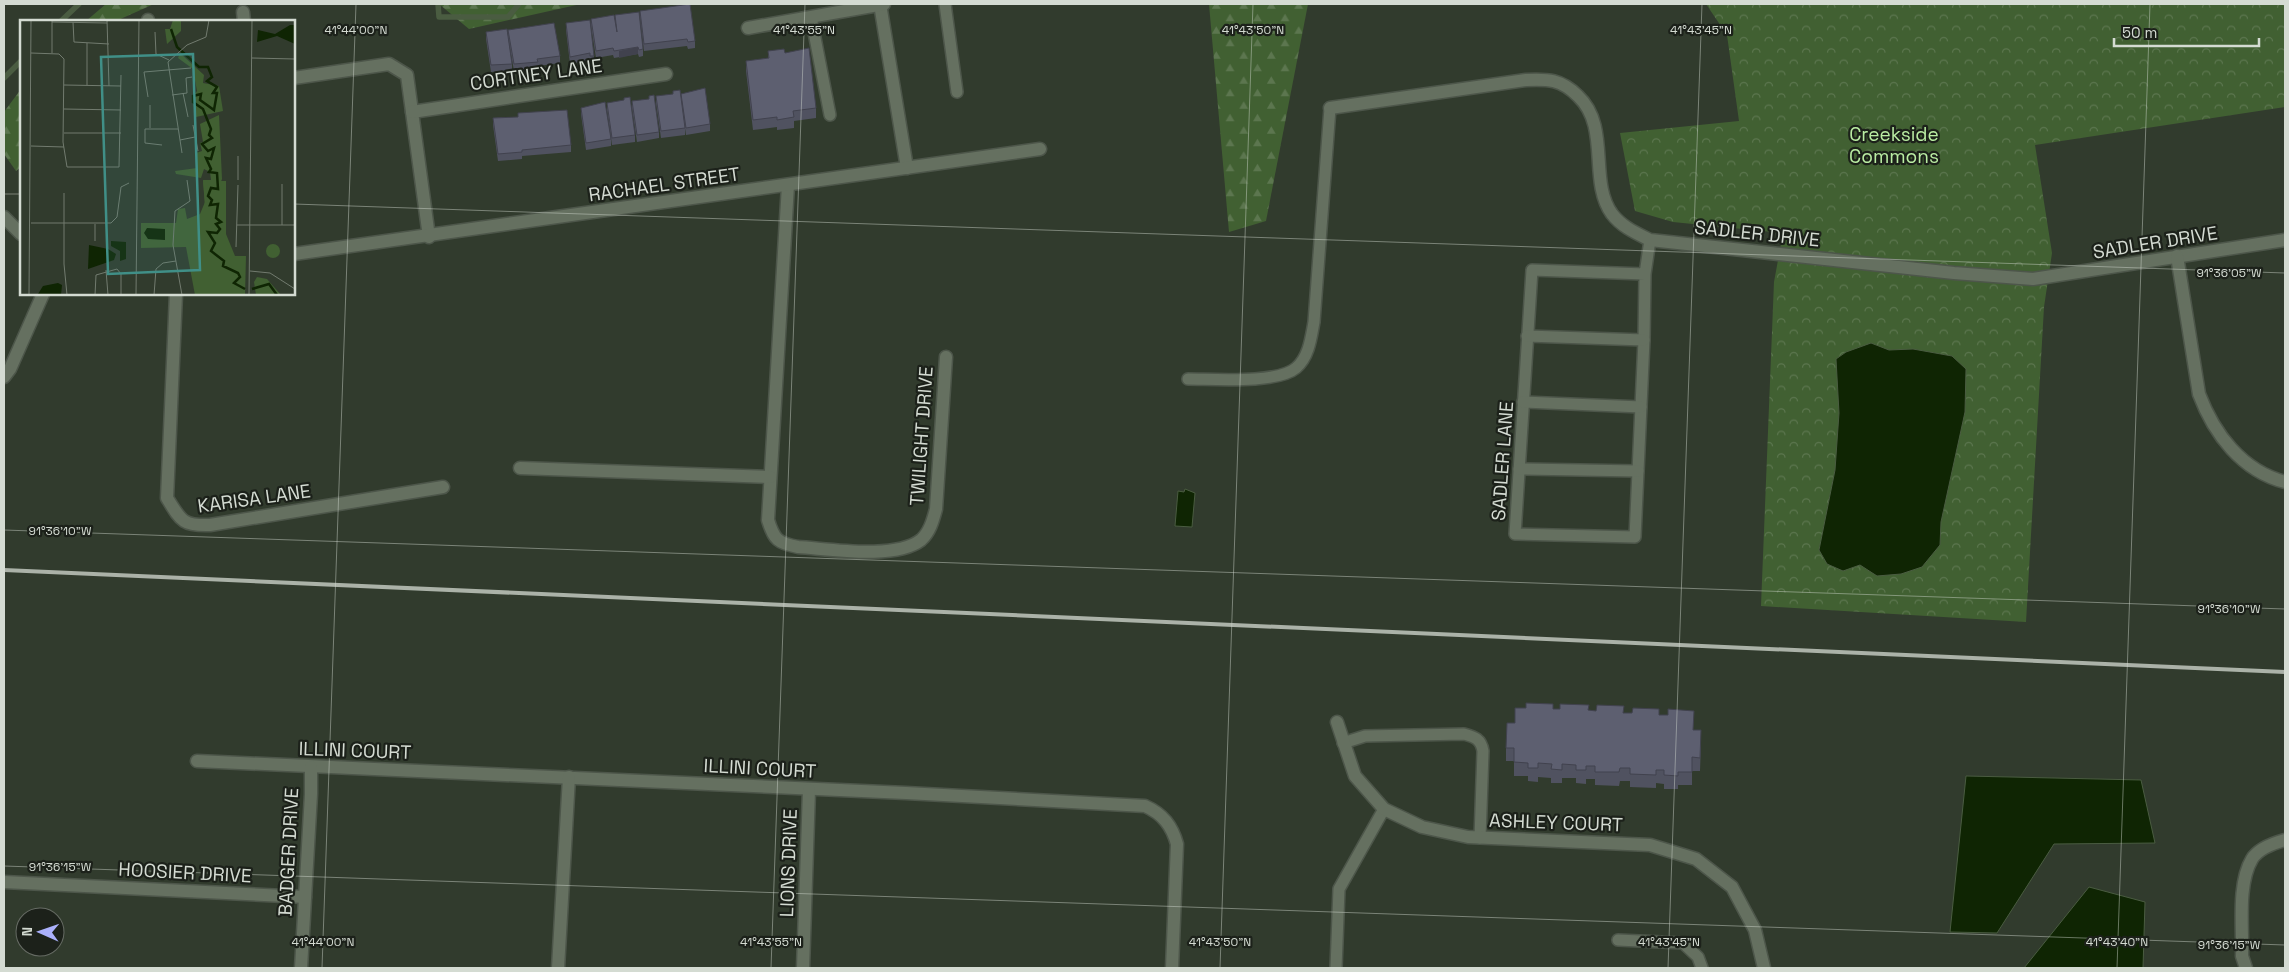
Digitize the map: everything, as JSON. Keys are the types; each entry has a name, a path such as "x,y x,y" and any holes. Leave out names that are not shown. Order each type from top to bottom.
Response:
{"street":[{"path":"880,4 907,168"},
{"path":"748,28 884,4"},
{"path":"295,78 389,64 407,74 429,237"},
{"name":"CORTNEY LANE","path":"412,112 666,74"},
{"name":"SADLER DRIVE","path":"1330,108 1550,78 1570,88 1586,103 1594,120 1604,194 1612,214 1626,228 1650,240 2011,279 2061,276 2285,240"},
{"name":"RACHAEL STREET","path":"295,254 429,237 1040,149"},
{"name":"TWILIGHT DRIVE","path":"788,185 768,520 773,536 784,544 798,547 889,552 906,548 921,539 932,526 936,509 946,356"},
{"path":"4,217 20,233"},
{"path":"2176,256 2198,394 2207,416 2221,438 2237,455 2258,471 2285,482"},
{"path":"4,377 10,369 43,295"},
{"name":"KARISA LANE","path":"176,295 167,498 178,516 191,526 210,525 443,487"},
{"path":"520,468 770,477"},
{"name":"ASHLEY COURT","path":"1337,722 1355,776 1384,809 1422,827 1480,838 1650,845 1696,859 1732,887 1755,930 1764,968"},
{"name":"ILLINI COURT","path":"197,761 1125,804 1153,810 1163,816 1174,831 1177,844 1172,968"},
{"name":"BADGER DRIVE","path":"301,968 311,767"},
{"path":"558,968 569,777"},
{"name":"LIONS DRIVE","path":"803,968 809,790"},
{"path":"2246,968 2242,956 2243,880 2252,858 2271,844 2285,840"},
{"name":"HOOSIER DRIVE","path":"4,882 305,897"}],"lane":[{"path":"945,4 957,92"},
{"path":"812,17 830,115"},
{"path":"1188,379 1242,380 1282,375 1296,368 1305,357 1310,345 1314,322 1330,108"},
{"name":"SADLER LANE","path":"1645,274 1532,270 1515,534 1634,537 1644,340 1645,274 1650,240"},
{"path":"1527,336 1644,340"},
{"path":"1523,402 1641,407"},
{"path":"1519,469 1638,471"},
{"path":"1343,743 1365,736 1464,734 1475,737 1482,743 1483,752 1480,838"},
{"path":"1336,968 1339,889 1384,809"},
{"path":"1618,940 1683,943 1698,957 1702,968"}],"green space":[{"path":"106,4 154,4 118,20 87,20"},
{"path":"439,4 581,4 469,29"},
{"path":"1209,4 1308,4 1266,221 1229,232"},
{"name":"Creekside Commons","path":"1706,4 2285,4 2285,107 2035,145 2052,253 2044,307 2026,622 1761,606 1774,282 1783,233 1673,222 1635,211 1620,133 1739,121 1727,35"},
{"path":"20,90 20,168 16,171 4,154 4,112"}],"shaded area":[{"path":"1871,343 1889,350 1913,349 1952,356 1966,369 1965,412 1941,522 1940,545 1922,567 1901,574 1877,576 1860,565 1843,571 1827,564 1819,550 1835,470 1839,413 1836,359 1846,352"},
{"path":"1185,489 1195,493 1192,527 1175,526 1178,491 1184,492"},
{"path":"1966,776 2141,780 2155,843 2054,844 1997,933 1950,932"},
{"path":"2089,887 2145,902 2143,968 2024,968"}],"building":[{"path":"690,4 695,41 688,42 687,39 644,44 640,11"},
{"path":"639,12 643,49 639,50 638,47 614,51 613,48 596,51 591,19 614,15 617,32 615,15"},
{"path":"590,20 594,56 590,56 590,53 570,57 566,23"},
{"path":"554,23 560,56 537,59 538,62 514,64 508,30"},
{"path":"507,29 512,64 491,65 486,32"},
{"path":"809,48 816,108 793,111 794,117 777,120 777,117 753,120 746,61 769,58 768,51 784,49 785,53"},
{"path":"705,88 710,124 686,128 681,94"},
{"path":"680,90 685,128 661,131 656,96 673,94 673,91"},
{"path":"654,95 659,132 637,135 632,101 649,99 649,96"},
{"path":"630,97 635,135 612,138 607,103"},
{"path":"605,102 611,139 586,143 581,108"},
{"path":"567,110 571,145 498,154 493,118 518,117 518,113"},
{"path":"1526,703 1553,704 1553,709 1560,709 1560,704 1589,705 1588,710 1596,711 1597,705 1624,706 1623,713 1632,713 1633,708 1659,709 1659,715 1668,715 1668,709 1694,711 1693,730 1701,730 1700,758 1692,757 1692,772 1678,772 1678,776 1664,775 1664,770 1656,770 1656,775 1630,774 1630,768 1620,768 1619,772 1595,772 1595,766 1586,766 1586,770 1576,770 1576,765 1562,764 1562,770 1551,769 1552,764 1538,763 1538,768 1528,768 1528,763 1514,762 1514,748 1506,748 1507,723 1515,723 1515,708 1526,708"}],"waterway":[{"path":"62,20 79,4"},
{"path":"438,4 439,17 508,17 519,4"},
{"path":"4,78 20,62"}],"railway":[{"path":"4,570 2285,672"}]}
